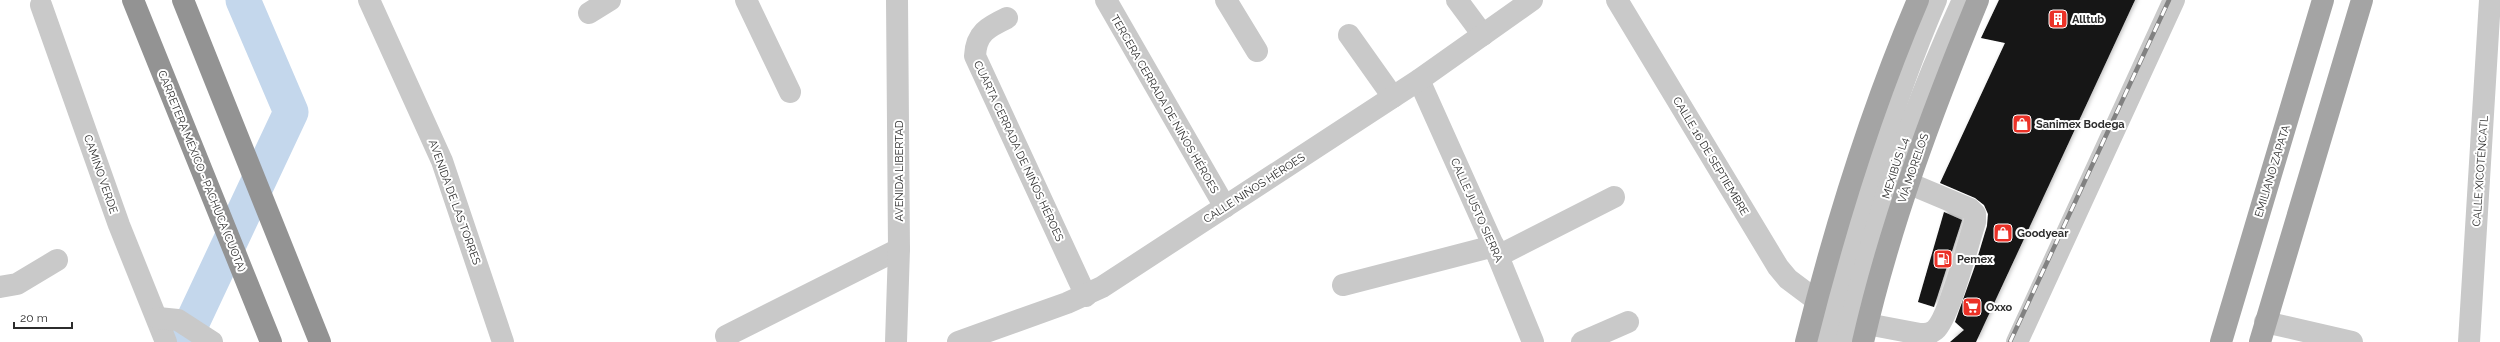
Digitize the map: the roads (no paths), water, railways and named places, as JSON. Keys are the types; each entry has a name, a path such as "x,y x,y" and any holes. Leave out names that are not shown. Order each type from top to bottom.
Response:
{"highway":[{"name":"CARRETERA MÉXICO - PACHUCA (CUOTA)","path":"132,0 245,280 272,342"},
{"path":"183,0 320,342"}],"main road":[{"path":"1806,342 1816,300 1865,138 1921,0"},
{"name":"VÍA MORELOS","path":"1866,333 1889,240 1927,126 1978,0"},
{"name":"EMILIANO ZAPATA","path":"2221,342 2323,0"},
{"path":"2263,332 2362,0"}],"street":[{"name":"AVENIDA DE LAS TORRES","path":"369,0 442,161 503,342"},
{"path":"589,13 610,0"},
{"path":"746,0 790,92"},
{"name":"AVENIDA LIBERTAD","path":"896,342 899,249 897,0"},
{"name":"TERCERA CERRADA DE NIÑOS HÉROES","path":"1106,0 1225,207"},
{"path":"1226,0 1257,51"},
{"path":"1457,0 1483,35"},
{"name":"CALLE NIÑOS HÉROES","path":"958,342 1086,296 1419,80 1532,0"},
{"name":"CALLE 16 DE SEPTIEMBRE","path":"1618,0 1778,267 1788,279 1816,300"},
{"name":"MEXIBÚS L4","path":"1827,342 1921,0"},
{"name":"MEXIBÚS L4","path":"1846,342 1858,287 1900,147 1963,0"},
{"path":"2017,342 2174,0"},
{"name":"CALLE XICOTÉNCATL","path":"2469,342 2490,0"},
{"name":"CAMINO VERDE","path":"41,5 119,225 168,319 166,342"},
{"name":"CUARTA CERRADA DE NIÑOS HÉROES","path":"1007,18 986,29 979,36 975,56 1086,296"},
{"path":"1349,35 1393,97"},
{"name":"CALLE JUSTO SIERRA","path":"1419,80 1496,251 1533,342"},
{"path":"1866,333 1928,334 1935,330 1945,312 1975,222 1975,214 1970,209 1908,183"},
{"path":"1342,285 1496,251 1614,197"},
{"path":"726,336 899,249"},
{"path":"0,288 17,284 57,260"},
{"path":"168,319 206,338"},
{"path":"1582,342 1628,322"},
{"path":"2263,332 2352,342"}],"waterway":[{"path":"183,342 291,112 243,0"}],"railway":[{"path":"2010,342 2169,0"}],"place":[{"name":"Alltub","path":"2058,19"},
{"name":"Sanimex Bodega","path":"2022,124"},
{"name":"Goodyear","path":"2003,233"},
{"name":"Pemex","path":"1943,259"},
{"name":"Oxxo","path":"1972,307"}]}
